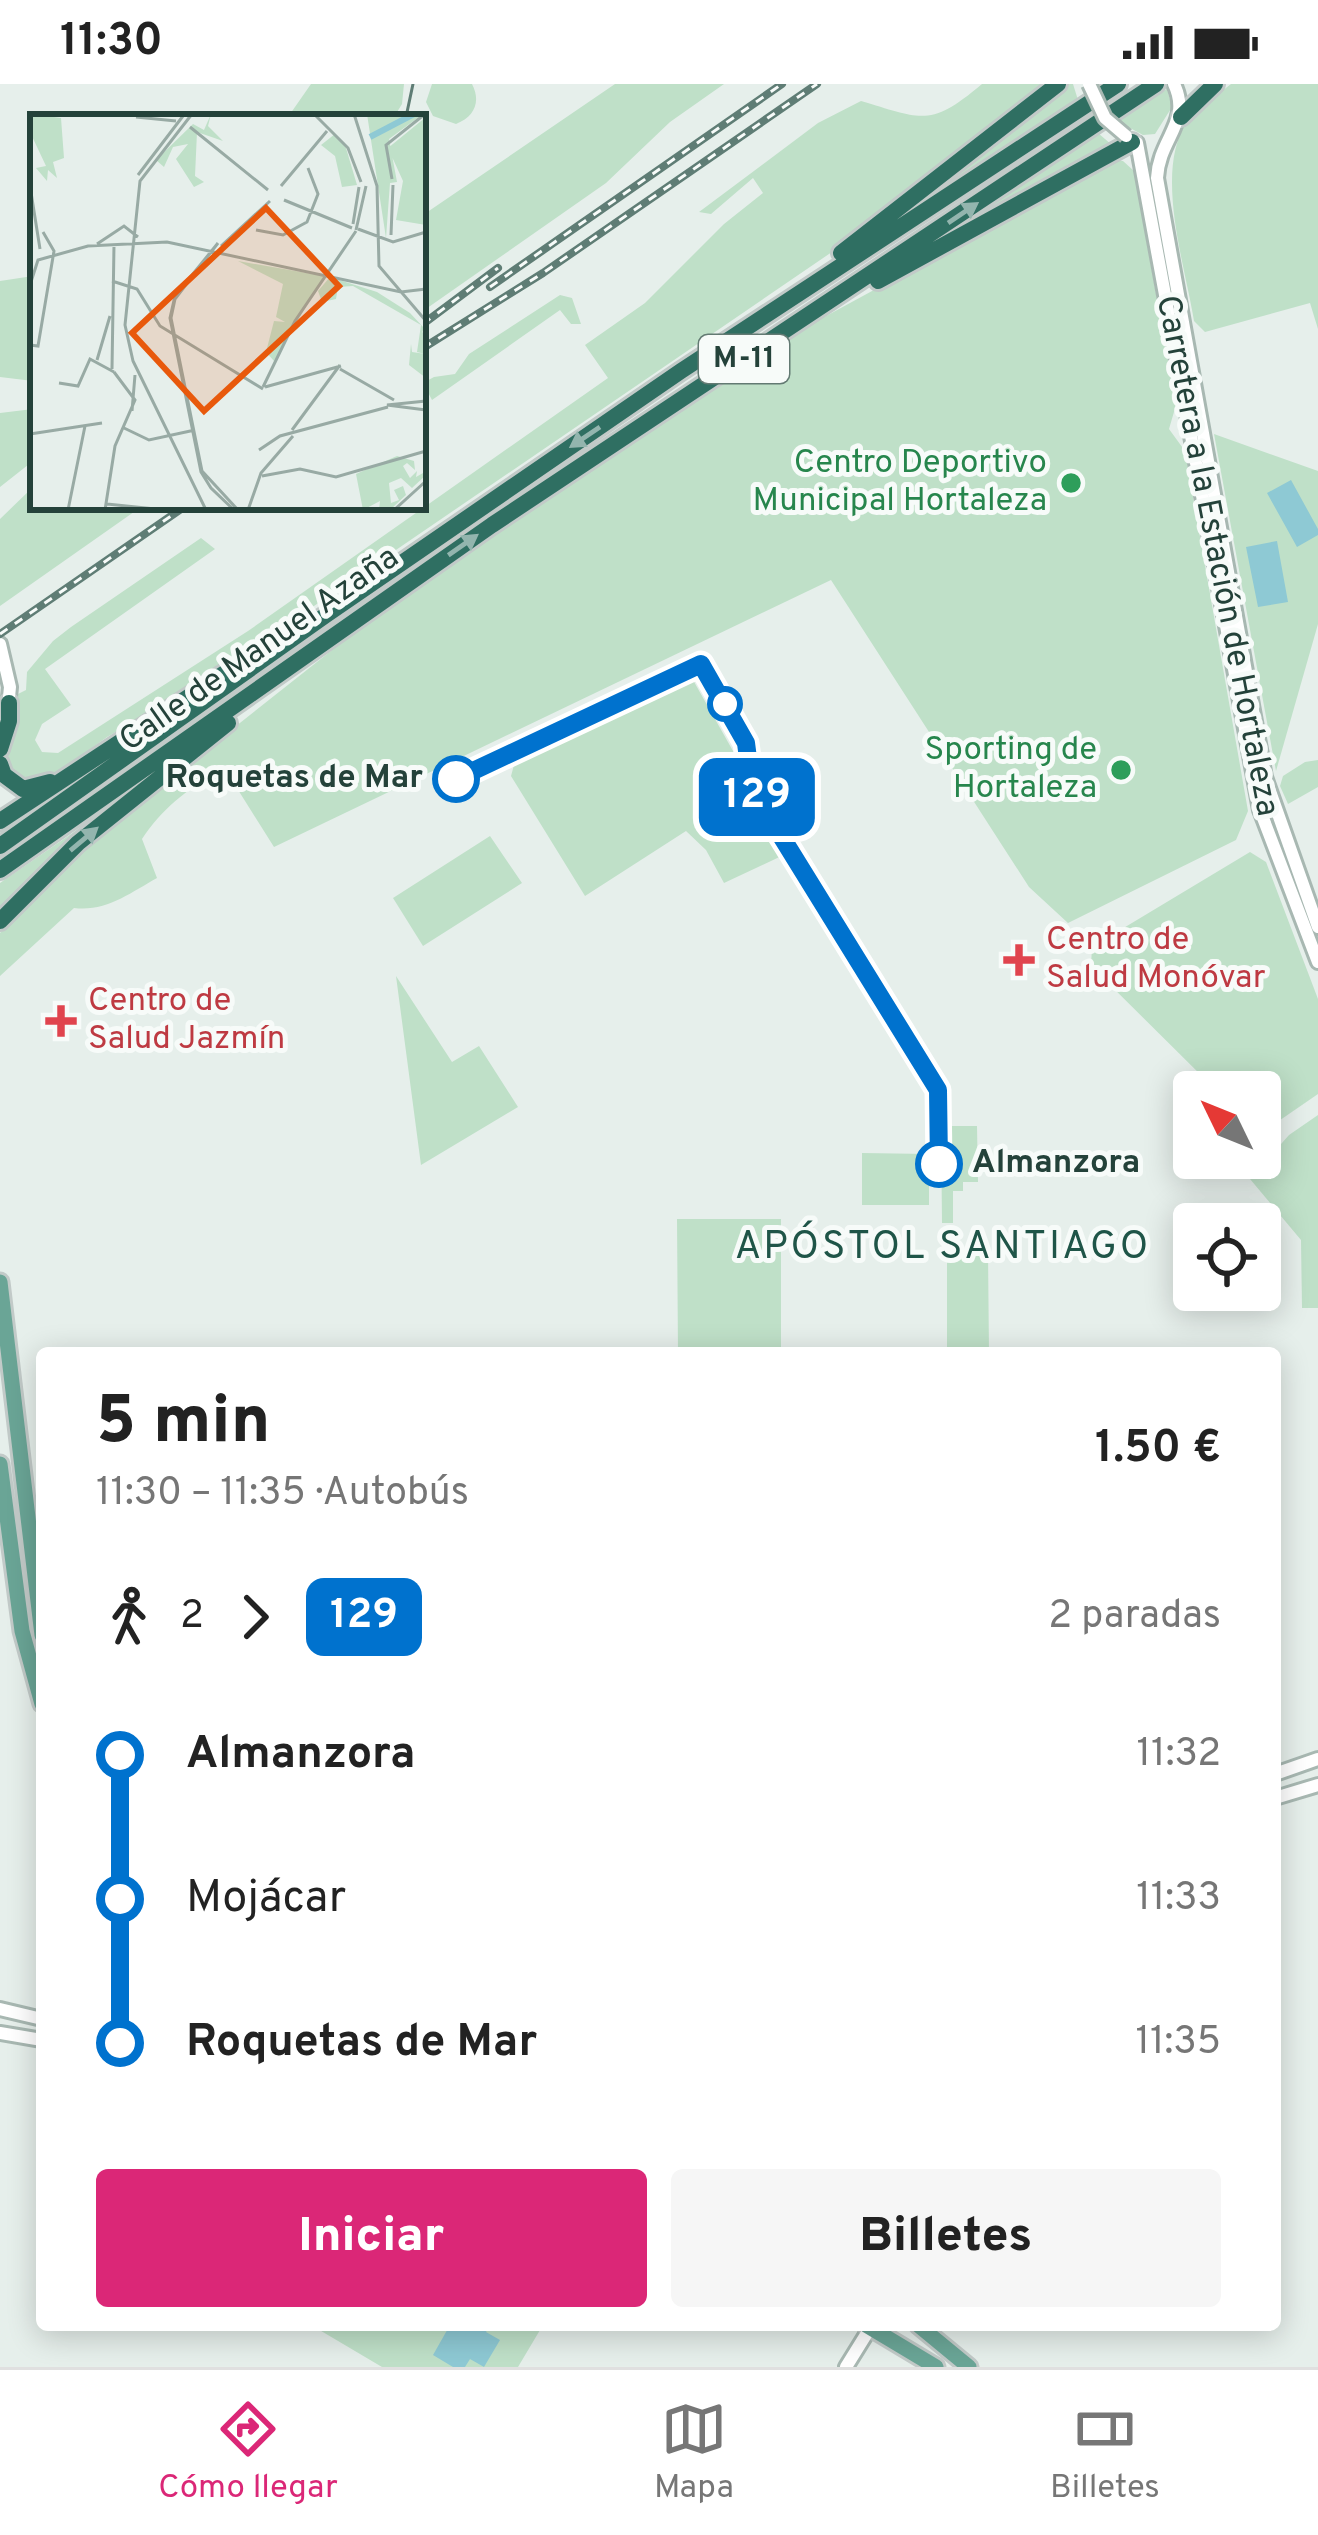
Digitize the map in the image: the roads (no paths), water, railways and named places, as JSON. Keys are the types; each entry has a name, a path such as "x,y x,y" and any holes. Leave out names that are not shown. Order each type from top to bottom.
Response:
{"highway":[{"path":"682,371 1058,84"},
{"name":"Calle de Manuel Azaña","path":"6,842 682,371 1118,84"},
{"name":"Calle de Manuel Azaña","path":"0,870 492,525 1156,84"},
{"path":"1176,125 1215,84"},
{"path":"828,303 871,285 1131,140"},
{"path":"0,764 12,783 33,789 326,615"},
{"path":"0,921 78,843 269,692 315,648"},
{"path":"0,749 9,703"},
{"path":"0,821 138,728"}],"main road":[{"path":"0,1282 36,1584"},
{"path":"0,1464 22,1631 36,1682"},
{"path":"878,2331 936,2367"},
{"path":"895,2342 916,2331"},
{"path":"919,2356 920,2331"},
{"path":"923,2331 969,2367"}],"street":[{"name":"Carretera a la Estación de Hortaleza","path":"1089,84 1105,118 1131,140 1260,811 1318,962"},
{"name":"Carretera a la Estación de Hortaleza","path":"1177,90 1176,125 1161,149 1156,178 1264,777 1318,927"},
{"path":"1131,140 1154,143 1176,125"},
{"path":"0,644 10,687 0,729"},
{"path":"1281,1772 1318,1759"},
{"path":"1281,1796 1318,1785"},
{"path":"0,2008 36,2017"},
{"path":"0,2033 36,2039"},
{"path":"846,2367 867,2331"}],"water":[{"path":"1291,480 1318,529 1318,535 1297,547 1267,493"},
{"path":"1277,541 1288,602 1258,607 1246,547"},
{"path":"447,2331 487,2331 500,2340 484,2367 470,2359 465,2367 453,2367 433,2355"}],"tram line":[{"path":"407,114 413,84"}],"railway":[{"path":"490,287 782,84"},
{"path":"426,346 543,273 817,84"},
{"path":"426,322 498,268"},
{"path":"0,634 180,510"}],"place":[{"name":"Centro Deportivo Municipal Hortaleza","path":"1071,483"},
{"name":"Sporting de Hortaleza","path":"1121,770"},
{"name":"Roquetas de Mar","path":"456,779"},
{"name":"Centro de Salud Monóvar","path":"1019,960"},
{"name":"Centro de Salud Jazmín","path":"61,1021"},
{"name":"Almanzora","path":"939,1164"}],"district":[{"name":"APÓSTOL SANTIAGO","path":"943,1248"}]}
